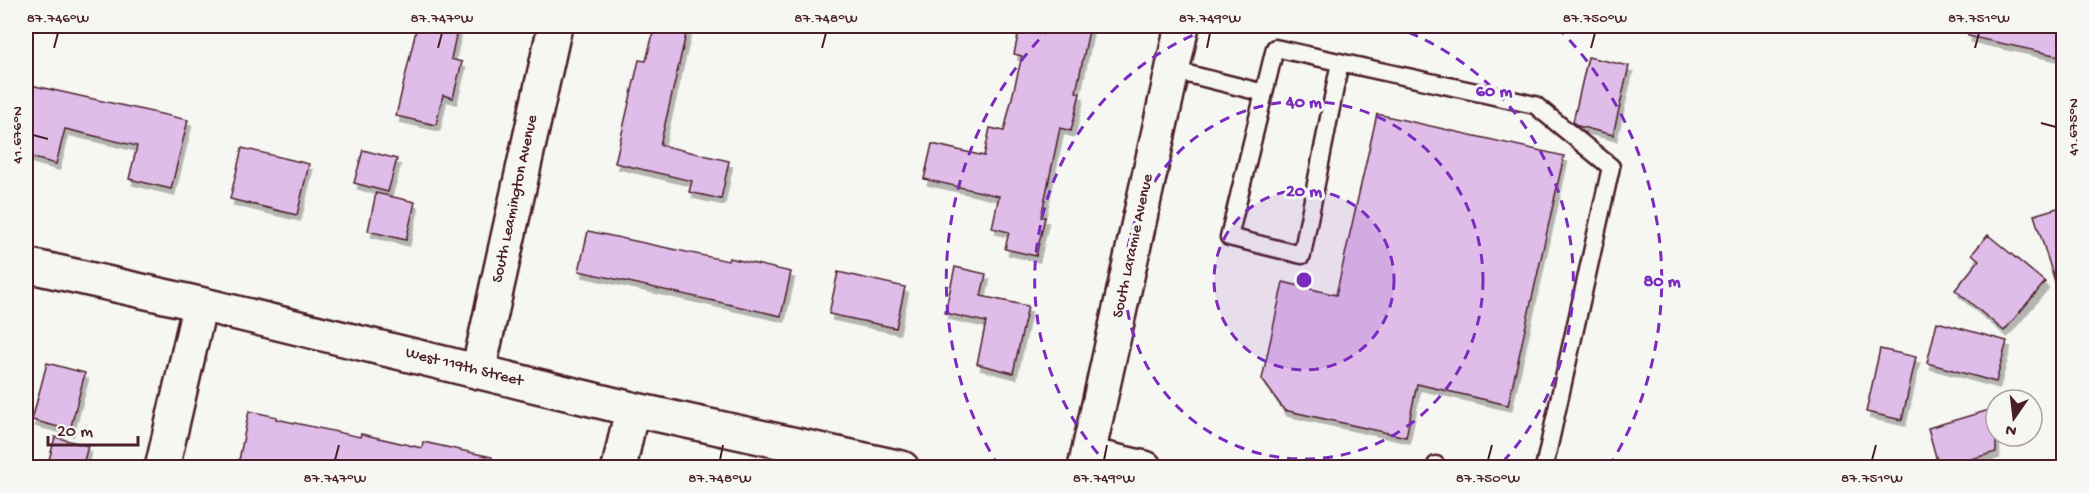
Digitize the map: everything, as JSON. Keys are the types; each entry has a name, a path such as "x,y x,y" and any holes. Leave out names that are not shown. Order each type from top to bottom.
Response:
{"street":[{"name":"South Leamington Avenue","path":"478,372 555,26"},
{"name":"South Laramie Avenue","path":"1086,461 1182,26"},
{"name":"West 119th Street","path":"26,265 200,304 632,409 902,468"},
{"path":"162,468 200,304"},
{"path":"619,468 632,409"},
{"path":"1086,461 1145,468"}],"lane":[{"path":"1340,62 1302,255 1229,237 1275,48 1340,62 1535,105 1611,167 1544,468"},
{"path":"1172,70 1264,93"}],"building":[{"path":"417,26 458,26 451,59 462,62 453,98 443,95 436,125 396,116"},
{"path":"655,26 688,26 660,145 729,161 721,199 689,192 692,181 615,163 639,60 646,61"},
{"path":"1020,26 1090,26 1076,92 1080,93 1071,131 1060,128 1041,217 1045,217 1036,256 1005,249 1009,232 992,228 999,196 924,179 932,144 984,156 990,128 1004,131 1022,56 1014,54"},
{"path":"1969,26 2064,26 2064,36 2059,56 1968,36"},
{"path":"1588,57 1629,66 1613,135 1578,126 1573,122"},
{"path":"26,84 188,120 171,189 129,179 137,146 65,129 56,164 26,156"},
{"path":"1377,114 1564,156 1508,405 1417,384 1406,437 1284,410 1262,379 1283,282 1336,295"},
{"path":"242,148 309,164 297,215 230,199"},
{"path":"363,150 397,159 388,192 354,183"},
{"path":"376,193 415,202 406,240 368,231"},
{"path":"2064,206 2064,290 2058,291 2034,215"},
{"path":"588,231 791,272 781,316 579,271"},
{"path":"1988,235 2045,282 2004,331 1955,290 1979,260 1972,254"},
{"path":"955,267 986,274 981,296 1028,306 1013,373 977,364 986,322 945,313"},
{"path":"838,272 905,287 896,328 829,314"},
{"path":"1937,322 2007,341 1996,382 1927,363"},
{"path":"1880,349 1916,357 1902,420 1866,412"},
{"path":"47,363 85,373 70,430 32,420"},
{"path":"249,411 360,437 361,434 422,448 423,442 492,457 491,468 251,468 238,465"},
{"path":"1984,412 1984,448 1996,448 1996,452 1939,468 1928,428"},
{"path":"55,437 88,446 82,468 47,468"}]}
